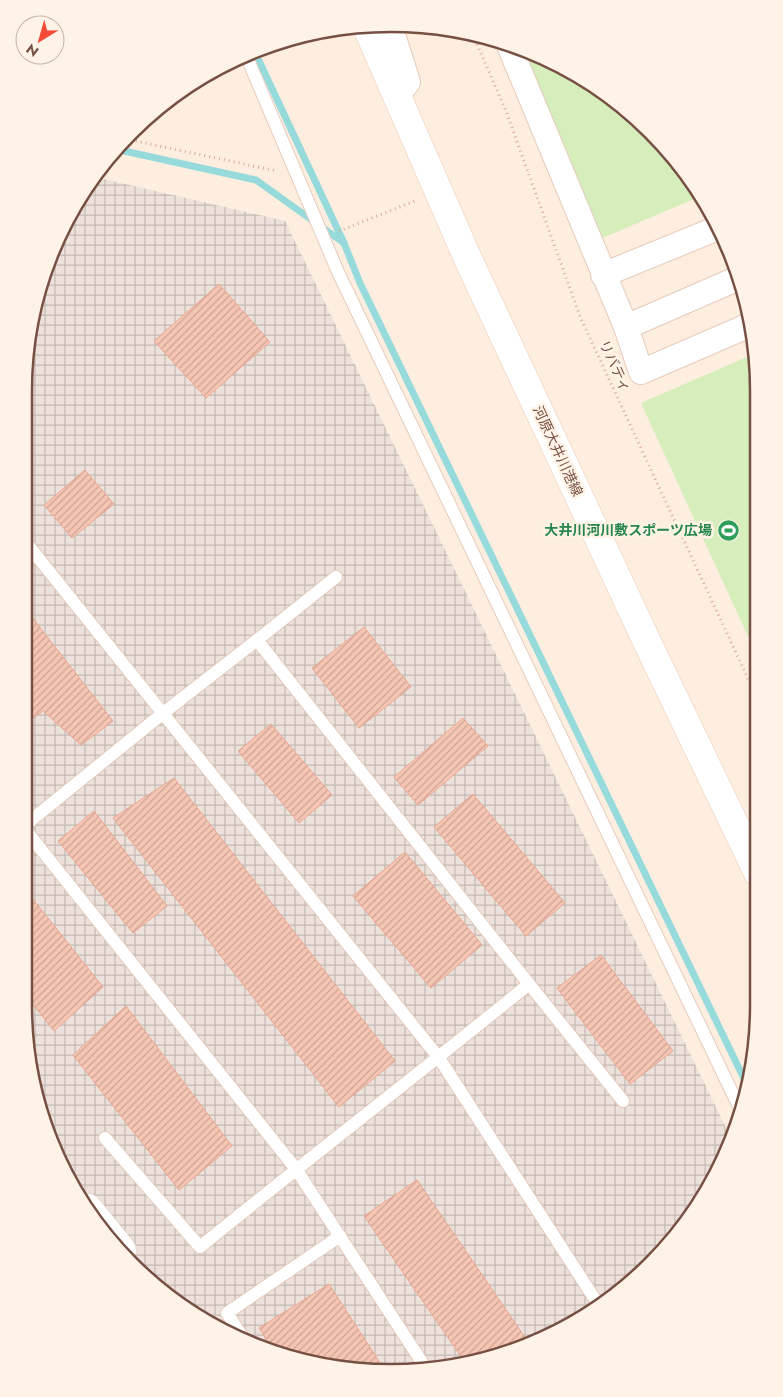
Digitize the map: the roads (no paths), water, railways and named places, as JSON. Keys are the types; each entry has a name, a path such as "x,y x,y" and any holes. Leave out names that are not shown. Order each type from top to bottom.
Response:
{"main road":[{"name":"河原大井川港線","path":"369,33 439,192 644,637 750,856"}],"street":[{"path":"392,32 408,82 397,96"},
{"path":"513,54 626,327 641,372 745,327"},
{"path":"603,275 712,231"},
{"path":"626,327 732,281"}],"lane":[{"path":"249,62 323,237 737,1102"},
{"path":"32,550 439,1058 596,1301"},
{"path":"32,820 162,714 336,577"},
{"path":"257,640 623,1101"},
{"path":"32,837 296,1168 422,1363"},
{"path":"105,1138 200,1247 296,1168 439,1058 529,984"},
{"path":"238,1329 228,1313 340,1236"}],"waterway":[{"path":"258,59 344,243 360,283 744,1078"},
{"path":"125,151 256,180 344,243"}],"place":[{"name":"大井川河川敷スポーツ広場","path":"728,530"}]}
